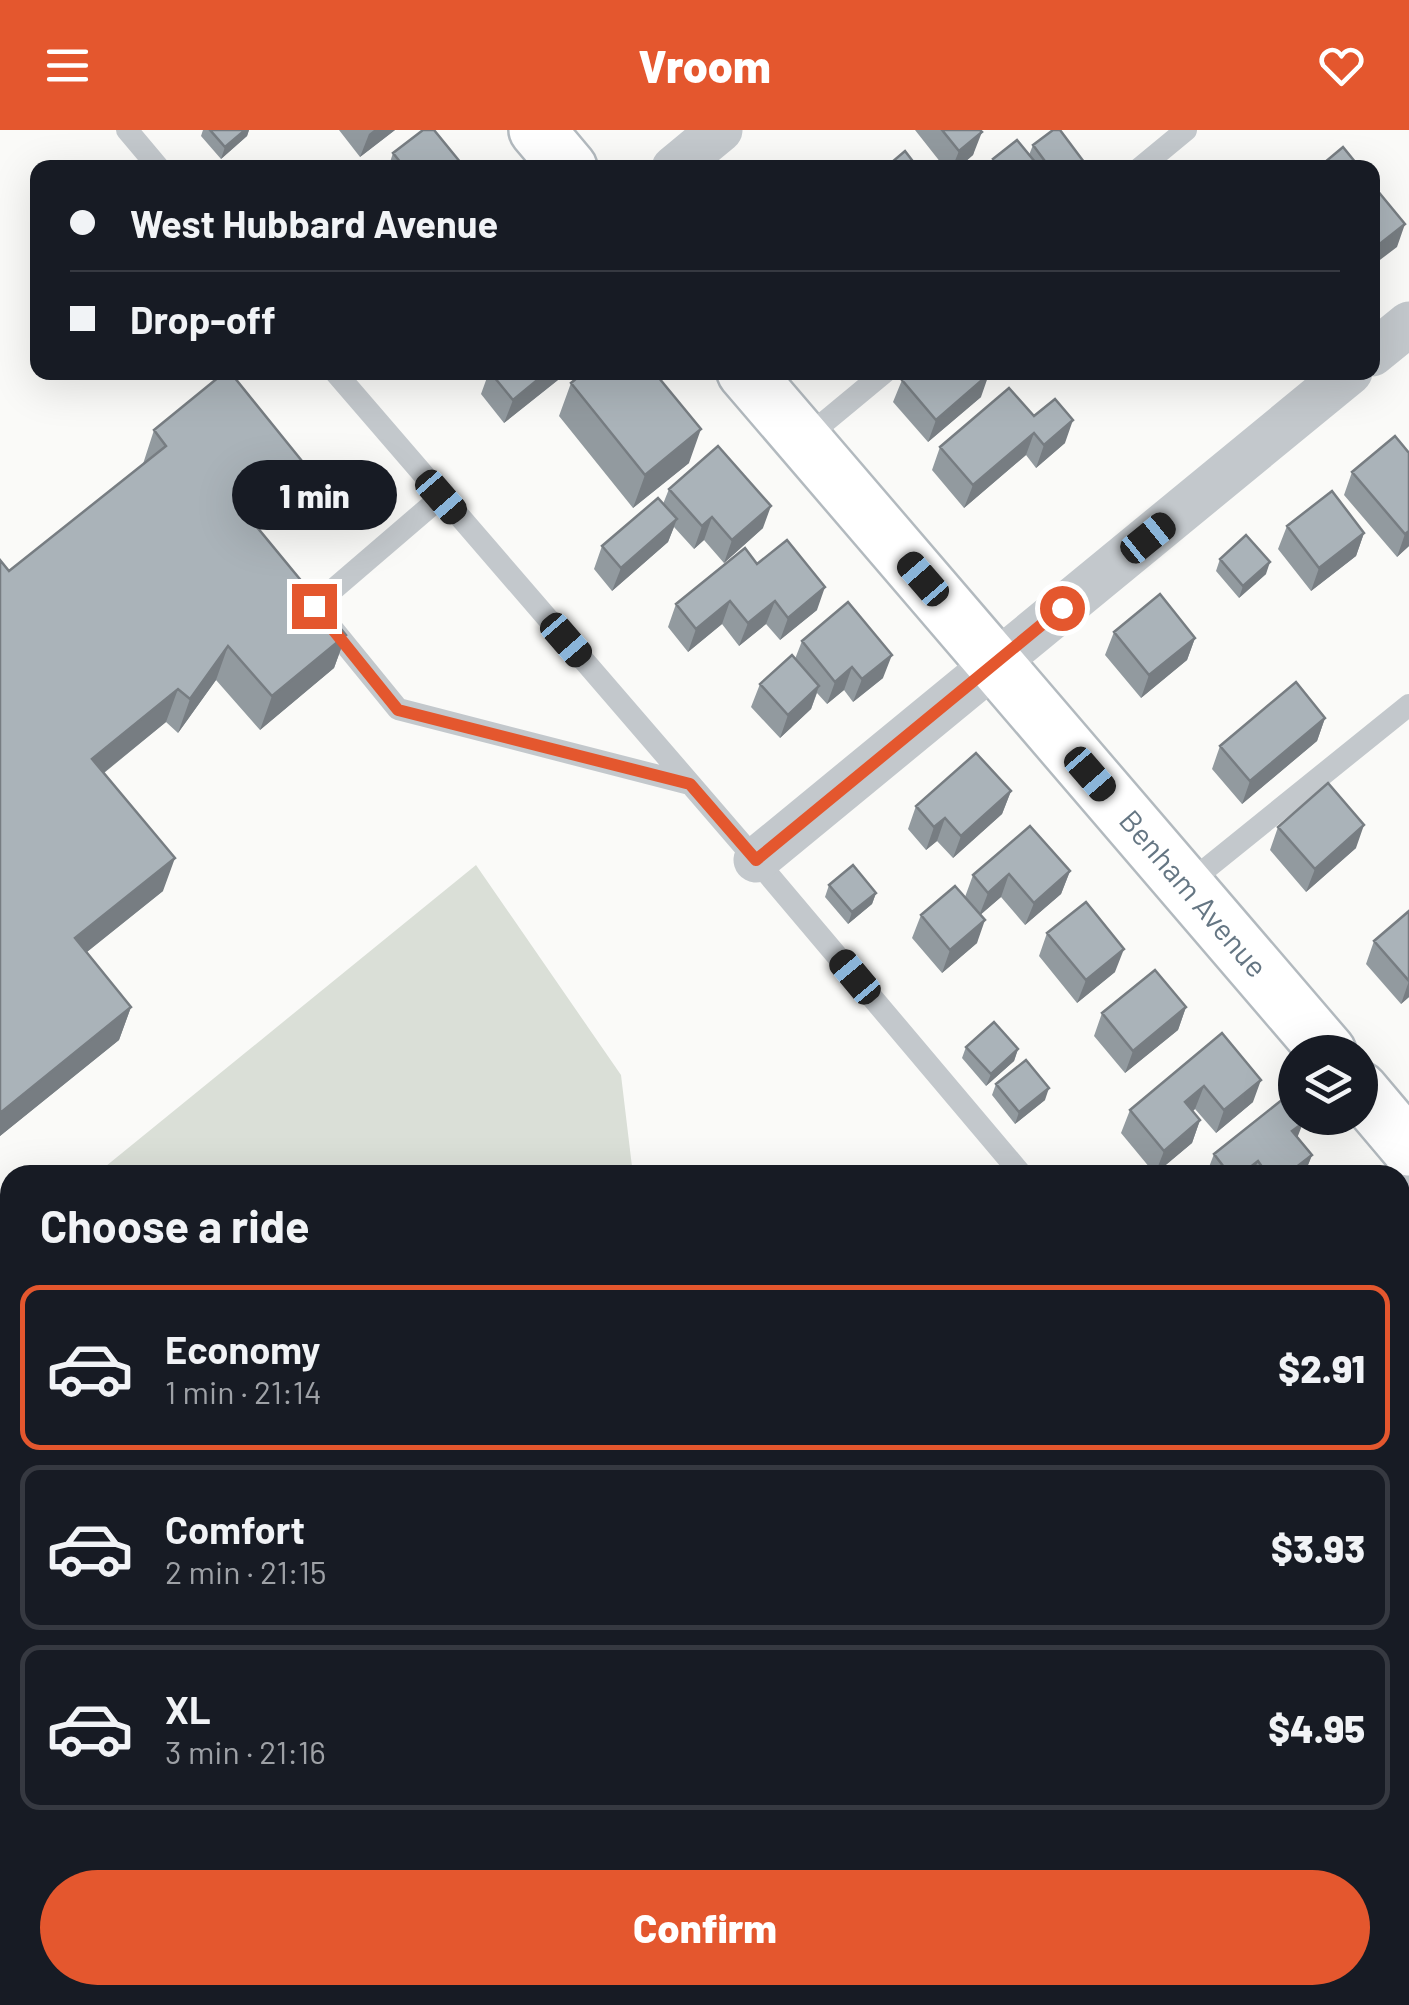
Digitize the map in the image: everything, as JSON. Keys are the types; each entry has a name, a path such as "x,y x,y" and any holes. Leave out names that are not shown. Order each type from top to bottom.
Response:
{"main road":[{"path":"537,130 562,160"},
{"name":"Benham Avenue","path":"752,380 1314,1035"},
{"path":"1378,1111 1409,1148"}],"street":[{"path":"684,160 720,130"},
{"path":"1380,348 1409,324"},
{"path":"756,860 1340,380"}],"lane":[{"path":"127,130 152,160"},
{"path":"1150,160 1186,130"},
{"path":"341,380 1014,1165"},
{"path":"803,440 876,380"},
{"path":"441,497 314,606 398,710 690,784"},
{"path":"1186,885 1409,704"}],"shaded area":[{"path":"476,865 621,1075 632,1165 107,1165"}],"building":[{"path":"210,130 245,130 225,147"},
{"path":"423,130 434,130 458,160 399,160 393,153"},
{"path":"942,130 980,130 982,132 959,151"},
{"path":"1053,130 1060,130 1082,160 1044,160 1033,145"},
{"path":"1017,140 1033,160 994,160"},
{"path":"1343,147 1354,160 1328,160"},
{"path":"905,151 912,160 894,160"},
{"path":"1380,194 1405,224 1380,244"},
{"path":"215,380 236,380 302,461 242,509 346,635 272,696 228,646 190,699 178,689 92,759 175,858 75,938 131,1007 0,1113 0,560 9,571 166,446 154,430"},
{"path":"497,380 537,380 513,400"},
{"path":"661,380 701,429 645,475 571,383"},
{"path":"902,380 982,380 936,420"},
{"path":"1009,388 1034,416 1055,399 1073,420 1044,445 1034,433 973,485 940,447"},
{"path":"1395,436 1409,453 1409,531 1405,534 1352,472"},
{"path":"718,446 771,506 732,540 712,517 702,526 669,489"},
{"path":"1332,491 1364,533 1319,568 1287,526"},
{"path":"658,498 677,519 621,568 602,546"},
{"path":"1246,535 1270,562 1243,586 1220,559"},
{"path":"787,540 825,587 788,618 775,601 748,623 730,601 696,629 676,604 745,548 757,564"},
{"path":"1160,594 1195,638 1149,675 1114,632"},
{"path":"848,602 892,655 862,679 852,667 835,682 802,641"},
{"path":"792,655 819,686 788,715 760,684"},
{"path":"1296,682 1325,718 1250,781 1220,746"},
{"path":"976,753 1011,791 961,836 945,818 934,827 916,806"},
{"path":"1328,783 1364,825 1315,869 1278,827"},
{"path":"1030,826 1070,871 1034,903 1009,874 988,893 973,875"},
{"path":"853,865 876,893 852,912 829,885"},
{"path":"955,886 985,920 950,950 921,915"},
{"path":"1086,902 1124,949 1086,980 1047,933"},
{"path":"1409,911 1409,981 1374,941"},
{"path":"1155,970 1186,1007 1133,1051 1102,1013"},
{"path":"994,1022 1018,1049 991,1074 966,1047"},
{"path":"1222,1033 1261,1080 1224,1110 1204,1086 1185,1102 1200,1120 1164,1151 1130,1110"},
{"path":"1026,1060 1049,1088 1019,1112 996,1084"},
{"path":"1278,1103 1278,1135 1295,1135 1312,1155 1299,1165 1261,1165 1258,1161 1253,1165 1222,1165 1214,1154"}],"route":[{"path":"314,606 398,710 690,784 756,860 1062,608"}]}
